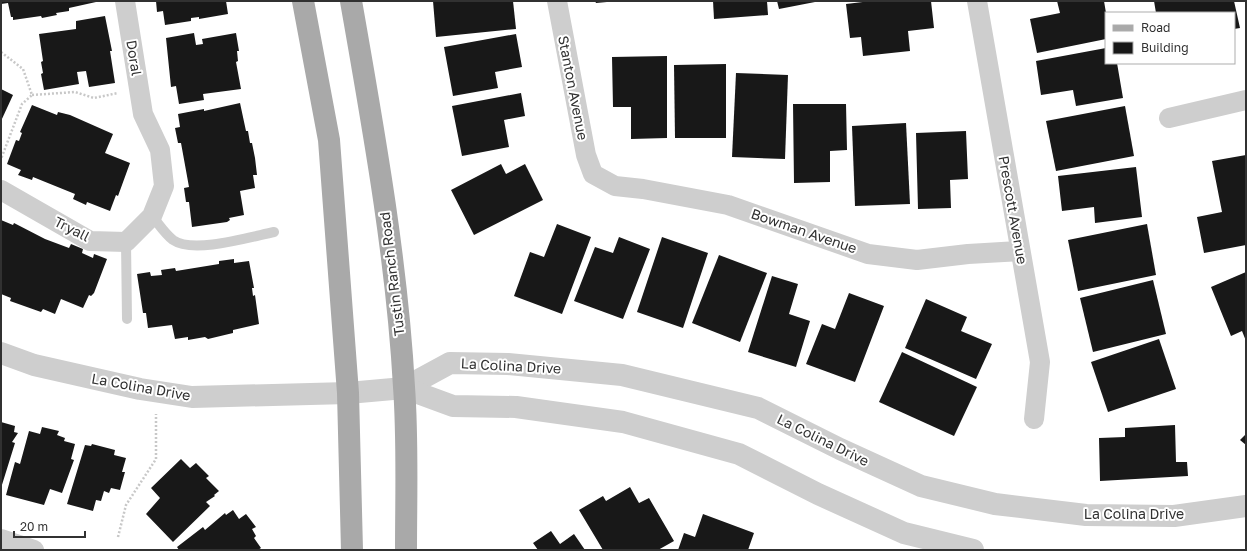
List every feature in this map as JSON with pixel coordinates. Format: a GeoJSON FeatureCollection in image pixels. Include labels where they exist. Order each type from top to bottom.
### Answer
{"type":"FeatureCollection","features":[{"type":"Feature","properties":{"kind":"main road"},"geometry":{"type":"LineString","coordinates":[[303,1],[329,140],[348,394],[352,550]]}},
{"type":"Feature","properties":{"kind":"main road","name":"Tustin Ranch Road"},"geometry":{"type":"LineString","coordinates":[[351,1],[374,136],[393,272],[404,388],[406,550]]}},
{"type":"Feature","properties":{"kind":"street","name":"Doral"},"geometry":{"type":"LineString","coordinates":[[125,1],[143,114],[160,150],[164,186],[152,216]]}},
{"type":"Feature","properties":{"kind":"street","name":"Stanton Avenue"},"geometry":{"type":"LineString","coordinates":[[557,1],[586,156],[593,174]]}},
{"type":"Feature","properties":{"kind":"street","name":"Prescott Avenue"},"geometry":{"type":"LineString","coordinates":[[977,1],[1040,362],[1034,419]]}},
{"type":"Feature","properties":{"kind":"street"},"geometry":{"type":"LineString","coordinates":[[1169,118],[1246,100]]}},
{"type":"Feature","properties":{"kind":"street","name":"Bowman Avenue"},"geometry":{"type":"LineString","coordinates":[[593,174],[616,186],[643,189],[728,205],[868,254],[917,260],[968,254],[1020,251]]}},
{"type":"Feature","properties":{"kind":"street","name":"Tryall"},"geometry":{"type":"LineString","coordinates":[[1,190],[90,241],[126,242]]}},
{"type":"Feature","properties":{"kind":"street"},"geometry":{"type":"LineString","coordinates":[[126,242],[152,216]]}},
{"type":"Feature","properties":{"kind":"street","name":"La Colina Drive"},"geometry":{"type":"LineString","coordinates":[[1,353],[42,367],[140,389],[192,397],[348,394],[404,388],[450,363],[508,364],[622,375],[758,408],[840,449],[921,486],[995,504],[1086,515],[1174,516],[1246,506]]}},
{"type":"Feature","properties":{"kind":"street","name":"La Colina Drive"},"geometry":{"type":"LineString","coordinates":[[404,388],[453,406],[516,406],[623,422],[739,454],[818,494],[904,533],[973,550]]}},
{"type":"Feature","properties":{"kind":"street"},"geometry":{"type":"LineString","coordinates":[[1,540],[34,550]]}},
{"type":"Feature","properties":{"kind":"lane"},"geometry":{"type":"LineString","coordinates":[[152,216],[173,240],[184,245],[218,244],[274,232]]}},
{"type":"Feature","properties":{"kind":"lane"},"geometry":{"type":"LineString","coordinates":[[126,242],[127,319]]}},
{"type":"Feature","properties":{"kind":"path"},"geometry":{"type":"LineString","coordinates":[[1,52],[23,69],[32,95]]}},
{"type":"Feature","properties":{"kind":"path"},"geometry":{"type":"LineString","coordinates":[[1,159],[22,104],[32,95],[76,92],[94,98],[119,93],[138,85]]}},
{"type":"Feature","properties":{"kind":"path"},"geometry":{"type":"LineString","coordinates":[[118,537],[126,505],[156,459],[156,414]]}},
{"type":"Feature","properties":{"kind":"building"},"geometry":{"type":"Polygon","coordinates":[[[1,1],[96,2],[69,8],[69,11],[56,13],[57,15],[42,18],[41,16],[13,20],[8,3],[1,4],[1,1]]]}},
{"type":"Feature","properties":{"kind":"building"},"geometry":{"type":"Polygon","coordinates":[[[156,1],[226,1],[228,14],[199,19],[199,17],[191,18],[191,21],[165,25],[163,11],[157,12],[156,1]]]}},
{"type":"Feature","properties":{"kind":"building"},"geometry":{"type":"Polygon","coordinates":[[[433,1],[513,1],[516,29],[436,37],[433,1]]]}},
{"type":"Feature","properties":{"kind":"building"},"geometry":{"type":"Polygon","coordinates":[[[595,1],[607,1],[607,2],[596,3],[595,1]]]}},
{"type":"Feature","properties":{"kind":"building"},"geometry":{"type":"Polygon","coordinates":[[[713,1],[767,1],[768,15],[714,19],[713,1]]]}},
{"type":"Feature","properties":{"kind":"building"},"geometry":{"type":"Polygon","coordinates":[[[777,1],[814,1],[815,2],[779,9],[777,1]]]}},
{"type":"Feature","properties":{"kind":"building"},"geometry":{"type":"Polygon","coordinates":[[[871,1],[931,1],[934,28],[908,31],[910,51],[863,56],[861,37],[850,38],[846,4],[871,1]]]}},
{"type":"Feature","properties":{"kind":"building"},"geometry":{"type":"Polygon","coordinates":[[[1057,1],[1104,1],[1106,12],[1105,39],[1037,53],[1030,19],[1060,13],[1057,1]]]}},
{"type":"Feature","properties":{"kind":"building"},"geometry":{"type":"Polygon","coordinates":[[[1154,1],[1234,1],[1240,28],[1235,29],[1235,12],[1156,12],[1154,1]]]}},
{"type":"Feature","properties":{"kind":"building"},"geometry":{"type":"Polygon","coordinates":[[[105,16],[112,51],[110,51],[115,83],[89,87],[86,71],[77,72],[79,84],[44,90],[41,74],[43,73],[41,62],[43,61],[39,34],[76,29],[76,21],[105,16]]]}},
{"type":"Feature","properties":{"kind":"building"},"geometry":{"type":"Polygon","coordinates":[[[194,33],[196,45],[203,44],[202,39],[236,33],[239,51],[237,51],[238,61],[236,62],[241,89],[203,94],[204,100],[179,104],[176,86],[171,87],[166,38],[194,33]]]}},
{"type":"Feature","properties":{"kind":"building"},"geometry":{"type":"Polygon","coordinates":[[[516,34],[522,67],[495,72],[498,88],[453,96],[444,47],[516,34]]]}},
{"type":"Feature","properties":{"kind":"building"},"geometry":{"type":"Polygon","coordinates":[[[1105,48],[1105,64],[1117,64],[1123,98],[1076,106],[1073,90],[1041,95],[1036,61],[1105,48]]]}},
{"type":"Feature","properties":{"kind":"building"},"geometry":{"type":"Polygon","coordinates":[[[667,56],[667,138],[631,139],[631,107],[613,107],[612,57],[667,56]]]}},
{"type":"Feature","properties":{"kind":"building"},"geometry":{"type":"Polygon","coordinates":[[[726,64],[726,138],[675,138],[674,65],[726,64]]]}},
{"type":"Feature","properties":{"kind":"building"},"geometry":{"type":"Polygon","coordinates":[[[736,73],[788,75],[785,159],[732,157],[736,73]]]}},
{"type":"Feature","properties":{"kind":"building"},"geometry":{"type":"Polygon","coordinates":[[[1,89],[13,95],[1,121],[1,89]]]}},
{"type":"Feature","properties":{"kind":"building"},"geometry":{"type":"Polygon","coordinates":[[[521,93],[525,116],[504,120],[509,147],[462,156],[452,106],[521,93]]]}},
{"type":"Feature","properties":{"kind":"building"},"geometry":{"type":"Polygon","coordinates":[[[240,103],[246,131],[248,131],[250,143],[252,143],[255,158],[257,175],[253,175],[255,188],[240,191],[244,215],[229,218],[230,220],[227,222],[192,227],[189,202],[186,202],[184,188],[189,187],[181,143],[178,143],[175,128],[180,127],[178,114],[204,109],[204,111],[240,103]]]}},
{"type":"Feature","properties":{"kind":"building"},"geometry":{"type":"Polygon","coordinates":[[[793,104],[846,104],[847,150],[830,151],[830,182],[794,183],[793,104]]]}},
{"type":"Feature","properties":{"kind":"building"},"geometry":{"type":"Polygon","coordinates":[[[32,105],[57,115],[58,112],[70,115],[113,134],[105,153],[130,163],[118,196],[116,195],[110,211],[87,202],[86,205],[73,199],[75,194],[33,177],[32,180],[18,175],[21,170],[7,164],[16,140],[19,141],[22,133],[20,132],[32,105]]]}},
{"type":"Feature","properties":{"kind":"building"},"geometry":{"type":"Polygon","coordinates":[[[1125,106],[1134,156],[1056,171],[1046,121],[1125,106]]]}},
{"type":"Feature","properties":{"kind":"building"},"geometry":{"type":"Polygon","coordinates":[[[906,123],[910,204],[855,206],[852,126],[906,123]]]}},
{"type":"Feature","properties":{"kind":"building"},"geometry":{"type":"Polygon","coordinates":[[[966,131],[968,179],[950,180],[951,208],[918,209],[916,133],[966,131]]]}},
{"type":"Feature","properties":{"kind":"building"},"geometry":{"type":"Polygon","coordinates":[[[1246,155],[1246,245],[1204,253],[1197,217],[1222,212],[1212,161],[1246,155]]]}},
{"type":"Feature","properties":{"kind":"building"},"geometry":{"type":"Polygon","coordinates":[[[501,164],[506,174],[525,164],[543,200],[474,235],[451,190],[501,164]]]}},
{"type":"Feature","properties":{"kind":"building"},"geometry":{"type":"Polygon","coordinates":[[[1136,167],[1142,217],[1095,223],[1094,207],[1062,211],[1058,176],[1136,167]]]}},
{"type":"Feature","properties":{"kind":"building"},"geometry":{"type":"Polygon","coordinates":[[[1,220],[13,225],[14,223],[45,239],[69,248],[71,244],[83,249],[82,253],[93,258],[94,254],[107,259],[94,293],[91,296],[89,295],[83,308],[61,299],[55,314],[43,309],[41,312],[10,301],[11,298],[1,294],[1,220]]]}},
{"type":"Feature","properties":{"kind":"building"},"geometry":{"type":"Polygon","coordinates":[[[557,224],[591,237],[562,314],[514,296],[530,252],[544,257],[557,224]]]}},
{"type":"Feature","properties":{"kind":"building"},"geometry":{"type":"Polygon","coordinates":[[[1147,224],[1156,275],[1078,291],[1068,240],[1147,224]]]}},
{"type":"Feature","properties":{"kind":"building"},"geometry":{"type":"Polygon","coordinates":[[[619,237],[650,249],[623,319],[574,301],[595,247],[613,253],[619,237]]]}},
{"type":"Feature","properties":{"kind":"building"},"geometry":{"type":"Polygon","coordinates":[[[662,237],[708,253],[683,328],[637,312],[662,237]]]}},
{"type":"Feature","properties":{"kind":"building"},"geometry":{"type":"Polygon","coordinates":[[[719,255],[767,273],[740,342],[692,323],[719,255]]]}},
{"type":"Feature","properties":{"kind":"building"},"geometry":{"type":"Polygon","coordinates":[[[234,259],[234,263],[249,261],[254,288],[252,288],[253,296],[255,295],[259,324],[233,330],[233,333],[208,339],[205,337],[188,340],[188,337],[175,339],[172,325],[148,328],[146,313],[143,313],[137,274],[150,272],[151,276],[162,275],[161,270],[175,268],[176,271],[219,264],[219,261],[234,259]]]}},
{"type":"Feature","properties":{"kind":"building"},"geometry":{"type":"Polygon","coordinates":[[[1246,272],[1246,341],[1242,331],[1231,336],[1211,287],[1246,272]]]}},
{"type":"Feature","properties":{"kind":"building"},"geometry":{"type":"Polygon","coordinates":[[[772,276],[798,284],[789,314],[810,321],[796,367],[748,352],[772,276]]]}},
{"type":"Feature","properties":{"kind":"building"},"geometry":{"type":"Polygon","coordinates":[[[1153,280],[1166,334],[1093,352],[1080,298],[1153,280]]]}},
{"type":"Feature","properties":{"kind":"building"},"geometry":{"type":"Polygon","coordinates":[[[849,293],[884,306],[855,382],[806,364],[822,324],[835,329],[849,293]]]}},
{"type":"Feature","properties":{"kind":"building"},"geometry":{"type":"Polygon","coordinates":[[[926,299],[967,317],[961,331],[992,344],[976,379],[905,348],[926,299]]]}},
{"type":"Feature","properties":{"kind":"building"},"geometry":{"type":"Polygon","coordinates":[[[1159,339],[1176,389],[1108,412],[1091,362],[1159,339]]]}},
{"type":"Feature","properties":{"kind":"building"},"geometry":{"type":"Polygon","coordinates":[[[902,352],[977,387],[954,436],[879,402],[902,352]]]}},
{"type":"Feature","properties":{"kind":"building"},"geometry":{"type":"Polygon","coordinates":[[[1,422],[15,426],[14,432],[18,433],[12,442],[15,443],[1,488],[1,422]]]}},
{"type":"Feature","properties":{"kind":"building"},"geometry":{"type":"Polygon","coordinates":[[[1175,425],[1176,462],[1187,462],[1188,476],[1100,481],[1099,438],[1125,437],[1125,428],[1175,425]]]}},
{"type":"Feature","properties":{"kind":"building"},"geometry":{"type":"Polygon","coordinates":[[[42,427],[59,431],[57,435],[65,438],[64,441],[75,444],[71,459],[74,460],[62,493],[50,489],[44,505],[6,495],[15,462],[20,464],[29,431],[40,434],[42,427]]]}},
{"type":"Feature","properties":{"kind":"building"},"geometry":{"type":"Polygon","coordinates":[[[1246,434],[1246,445],[1240,440],[1246,434]]]}},
{"type":"Feature","properties":{"kind":"building"},"geometry":{"type":"Polygon","coordinates":[[[92,444],[115,450],[114,455],[126,458],[122,472],[125,472],[120,490],[111,488],[109,493],[104,491],[101,501],[96,500],[93,511],[67,504],[85,445],[91,446],[92,444]]]}},
{"type":"Feature","properties":{"kind":"building"},"geometry":{"type":"Polygon","coordinates":[[[181,459],[190,468],[196,463],[209,476],[206,478],[219,491],[214,495],[215,496],[206,502],[210,506],[173,542],[146,514],[160,498],[151,488],[181,459]]]}},
{"type":"Feature","properties":{"kind":"building"},"geometry":{"type":"Polygon","coordinates":[[[630,487],[639,503],[649,498],[674,541],[658,550],[603,550],[579,510],[603,496],[606,501],[630,487]]]}},
{"type":"Feature","properties":{"kind":"building"},"geometry":{"type":"Polygon","coordinates":[[[233,510],[239,519],[246,514],[256,527],[252,529],[256,536],[254,538],[261,548],[258,550],[179,550],[177,547],[203,527],[205,530],[225,513],[226,515],[233,510]]]}},
{"type":"Feature","properties":{"kind":"building"},"geometry":{"type":"Polygon","coordinates":[[[703,514],[754,533],[748,550],[678,550],[684,533],[695,537],[703,514]]]}},
{"type":"Feature","properties":{"kind":"building"},"geometry":{"type":"Polygon","coordinates":[[[551,531],[560,544],[574,534],[585,550],[538,550],[533,543],[551,531]]]}}]}
